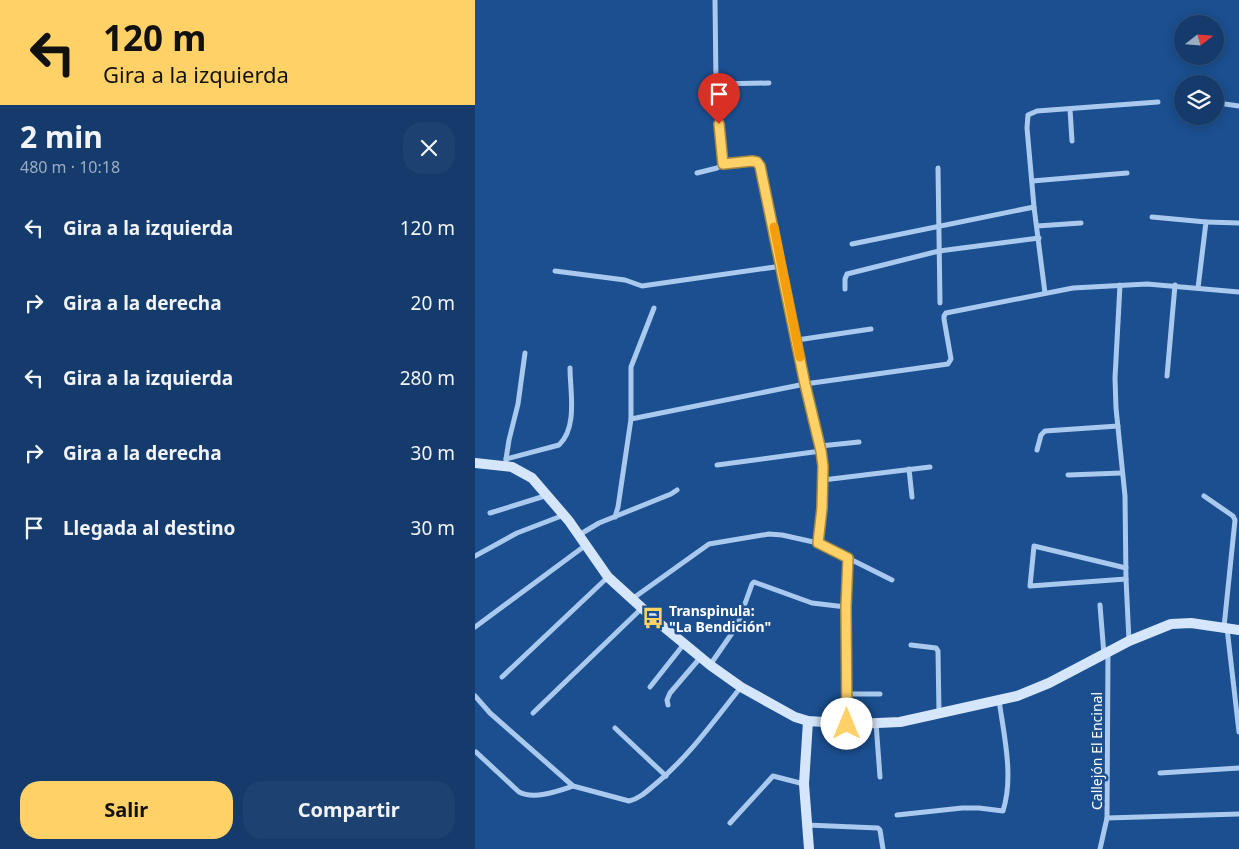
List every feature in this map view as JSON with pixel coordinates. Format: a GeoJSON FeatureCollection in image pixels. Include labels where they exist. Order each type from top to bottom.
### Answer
{"type":"FeatureCollection","features":[{"type":"Feature","properties":{"kind":"street"},"geometry":{"type":"LineString","coordinates":[[715,0],[716,84],[723,164]]}},
{"type":"Feature","properties":{"kind":"street"},"geometry":{"type":"LineString","coordinates":[[716,84],[769,83]]}},
{"type":"Feature","properties":{"kind":"street"},"geometry":{"type":"LineString","coordinates":[[1045,293],[1034,207],[1027,128],[1028,115],[1037,111],[1158,102]]}},
{"type":"Feature","properties":{"kind":"street"},"geometry":{"type":"LineString","coordinates":[[1225,104],[1239,106]]}},
{"type":"Feature","properties":{"kind":"street"},"geometry":{"type":"LineString","coordinates":[[1070,109],[1072,141]]}},
{"type":"Feature","properties":{"kind":"street"},"geometry":{"type":"LineString","coordinates":[[697,173],[717,168],[723,164],[752,161],[757,162],[760,166],[805,384],[821,449],[823,480],[818,543]]}},
{"type":"Feature","properties":{"kind":"street"},"geometry":{"type":"LineString","coordinates":[[938,168],[939,304]]}},
{"type":"Feature","properties":{"kind":"street"},"geometry":{"type":"LineString","coordinates":[[1032,181],[1127,173]]}},
{"type":"Feature","properties":{"kind":"street"},"geometry":{"type":"LineString","coordinates":[[852,244],[1034,207]]}},
{"type":"Feature","properties":{"kind":"street"},"geometry":{"type":"LineString","coordinates":[[1152,217],[1239,223]]}},
{"type":"Feature","properties":{"kind":"street"},"geometry":{"type":"LineString","coordinates":[[1198,288],[1206,222]]}},
{"type":"Feature","properties":{"kind":"street"},"geometry":{"type":"LineString","coordinates":[[1037,226],[1081,223]]}},
{"type":"Feature","properties":{"kind":"street"},"geometry":{"type":"LineString","coordinates":[[845,289],[847,274],[939,251],[1039,238]]}},
{"type":"Feature","properties":{"kind":"street"},"geometry":{"type":"LineString","coordinates":[[555,271],[625,280],[642,286],[782,266]]}},
{"type":"Feature","properties":{"kind":"street"},"geometry":{"type":"LineString","coordinates":[[631,419],[805,384],[948,364],[951,359],[944,319],[945,314],[1045,293],[1073,288],[1121,285],[1175,285],[1239,292]]}},
{"type":"Feature","properties":{"kind":"street"},"geometry":{"type":"LineString","coordinates":[[1121,285],[1115,378],[1125,496],[1129,641]]}},
{"type":"Feature","properties":{"kind":"street"},"geometry":{"type":"LineString","coordinates":[[1167,376],[1175,285]]}},
{"type":"Feature","properties":{"kind":"street"},"geometry":{"type":"LineString","coordinates":[[615,517],[631,419],[631,367],[654,308]]}},
{"type":"Feature","properties":{"kind":"street"},"geometry":{"type":"LineString","coordinates":[[797,340],[871,329]]}},
{"type":"Feature","properties":{"kind":"street"},"geometry":{"type":"LineString","coordinates":[[506,462],[519,397],[525,353]]}},
{"type":"Feature","properties":{"kind":"street"},"geometry":{"type":"LineString","coordinates":[[475,463],[506,462],[561,443],[571,419],[570,368]]}},
{"type":"Feature","properties":{"kind":"street"},"geometry":{"type":"LineString","coordinates":[[1037,450],[1041,435],[1045,431],[1118,426]]}},
{"type":"Feature","properties":{"kind":"street"},"geometry":{"type":"LineString","coordinates":[[717,465],[859,442]]}},
{"type":"Feature","properties":{"kind":"street"},"geometry":{"type":"LineString","coordinates":[[506,462],[526,474],[548,495],[608,577],[642,608],[710,665],[741,687],[795,717],[808,721],[847,724],[900,722],[1017,696],[1035,689],[1129,641],[1171,624],[1191,623],[1239,630]]}},
{"type":"Feature","properties":{"kind":"street"},"geometry":{"type":"LineString","coordinates":[[823,480],[930,467]]}},
{"type":"Feature","properties":{"kind":"street"},"geometry":{"type":"LineString","coordinates":[[909,469],[912,497]]}},
{"type":"Feature","properties":{"kind":"street"},"geometry":{"type":"LineString","coordinates":[[1068,475],[1122,473]]}},
{"type":"Feature","properties":{"kind":"street"},"geometry":{"type":"LineString","coordinates":[[579,535],[599,523],[677,490]]}},
{"type":"Feature","properties":{"kind":"street"},"geometry":{"type":"LineString","coordinates":[[490,513],[548,495]]}},
{"type":"Feature","properties":{"kind":"street"},"geometry":{"type":"LineString","coordinates":[[1204,496],[1235,520],[1225,628],[1239,732]]}},
{"type":"Feature","properties":{"kind":"street"},"geometry":{"type":"LineString","coordinates":[[475,556],[517,533],[564,515]]}},
{"type":"Feature","properties":{"kind":"street"},"geometry":{"type":"LineString","coordinates":[[632,599],[709,544],[769,534],[782,534],[818,543],[892,580]]}},
{"type":"Feature","properties":{"kind":"street"},"geometry":{"type":"LineString","coordinates":[[475,627],[586,545]]}},
{"type":"Feature","properties":{"kind":"street"},"geometry":{"type":"LineString","coordinates":[[1126,568],[1034,546],[1030,586],[1126,579]]}},
{"type":"Feature","properties":{"kind":"street"},"geometry":{"type":"LineString","coordinates":[[847,724],[846,607],[848,558]]}},
{"type":"Feature","properties":{"kind":"street"},"geometry":{"type":"LineString","coordinates":[[502,677],[608,577]]}},
{"type":"Feature","properties":{"kind":"street"},"geometry":{"type":"LineString","coordinates":[[710,665],[737,626],[754,582],[812,603],[846,607]]}},
{"type":"Feature","properties":{"kind":"street","name":"Callejón El Encinal"},"geometry":{"type":"LineString","coordinates":[[1100,605],[1106,654],[1107,818],[1100,849]]}},
{"type":"Feature","properties":{"kind":"street"},"geometry":{"type":"LineString","coordinates":[[533,713],[642,608]]}},
{"type":"Feature","properties":{"kind":"street"},"geometry":{"type":"LineString","coordinates":[[650,687],[685,644]]}},
{"type":"Feature","properties":{"kind":"street"},"geometry":{"type":"LineString","coordinates":[[911,645],[936,648],[938,652],[939,713]]}},
{"type":"Feature","properties":{"kind":"street"},"geometry":{"type":"LineString","coordinates":[[668,705],[667,700],[670,693],[701,657]]}},
{"type":"Feature","properties":{"kind":"street"},"geometry":{"type":"LineString","coordinates":[[475,696],[490,713],[573,786],[629,802],[643,794],[666,776],[696,745],[741,687]]}},
{"type":"Feature","properties":{"kind":"street"},"geometry":{"type":"LineString","coordinates":[[847,694],[880,694]]}},
{"type":"Feature","properties":{"kind":"street"},"geometry":{"type":"LineString","coordinates":[[897,815],[973,807],[1002,811],[1008,788],[1007,756],[999,700]]}},
{"type":"Feature","properties":{"kind":"street"},"geometry":{"type":"LineString","coordinates":[[808,721],[804,784],[809,849]]}},
{"type":"Feature","properties":{"kind":"street"},"geometry":{"type":"LineString","coordinates":[[876,723],[880,777]]}},
{"type":"Feature","properties":{"kind":"street"},"geometry":{"type":"LineString","coordinates":[[615,728],[666,776]]}},
{"type":"Feature","properties":{"kind":"street"},"geometry":{"type":"LineString","coordinates":[[476,752],[524,795],[555,791],[573,786]]}},
{"type":"Feature","properties":{"kind":"street"},"geometry":{"type":"LineString","coordinates":[[1160,773],[1239,768]]}},
{"type":"Feature","properties":{"kind":"street"},"geometry":{"type":"LineString","coordinates":[[729,823],[772,776],[804,784]]}},
{"type":"Feature","properties":{"kind":"street"},"geometry":{"type":"LineString","coordinates":[[1107,818],[1239,814]]}},
{"type":"Feature","properties":{"kind":"street"},"geometry":{"type":"LineString","coordinates":[[807,825],[877,828],[880,830],[883,849]]}},
{"type":"Feature","properties":{"kind":"slow traffic"},"geometry":{"type":"LineString","coordinates":[[774,227],[800,357]]}},
{"type":"Feature","properties":{"kind":"place","name":"Transpinula: \"La Bendición\""},"geometry":{"type":"Point","coordinates":[653,618]}},
{"type":"Feature","properties":{"kind":"route"},"geometry":{"type":"LineString","coordinates":[[719,124],[723,164],[752,161],[757,162],[760,166],[805,384],[821,451],[823,480],[818,543],[848,558],[846,607],[847,724]]}}]}
